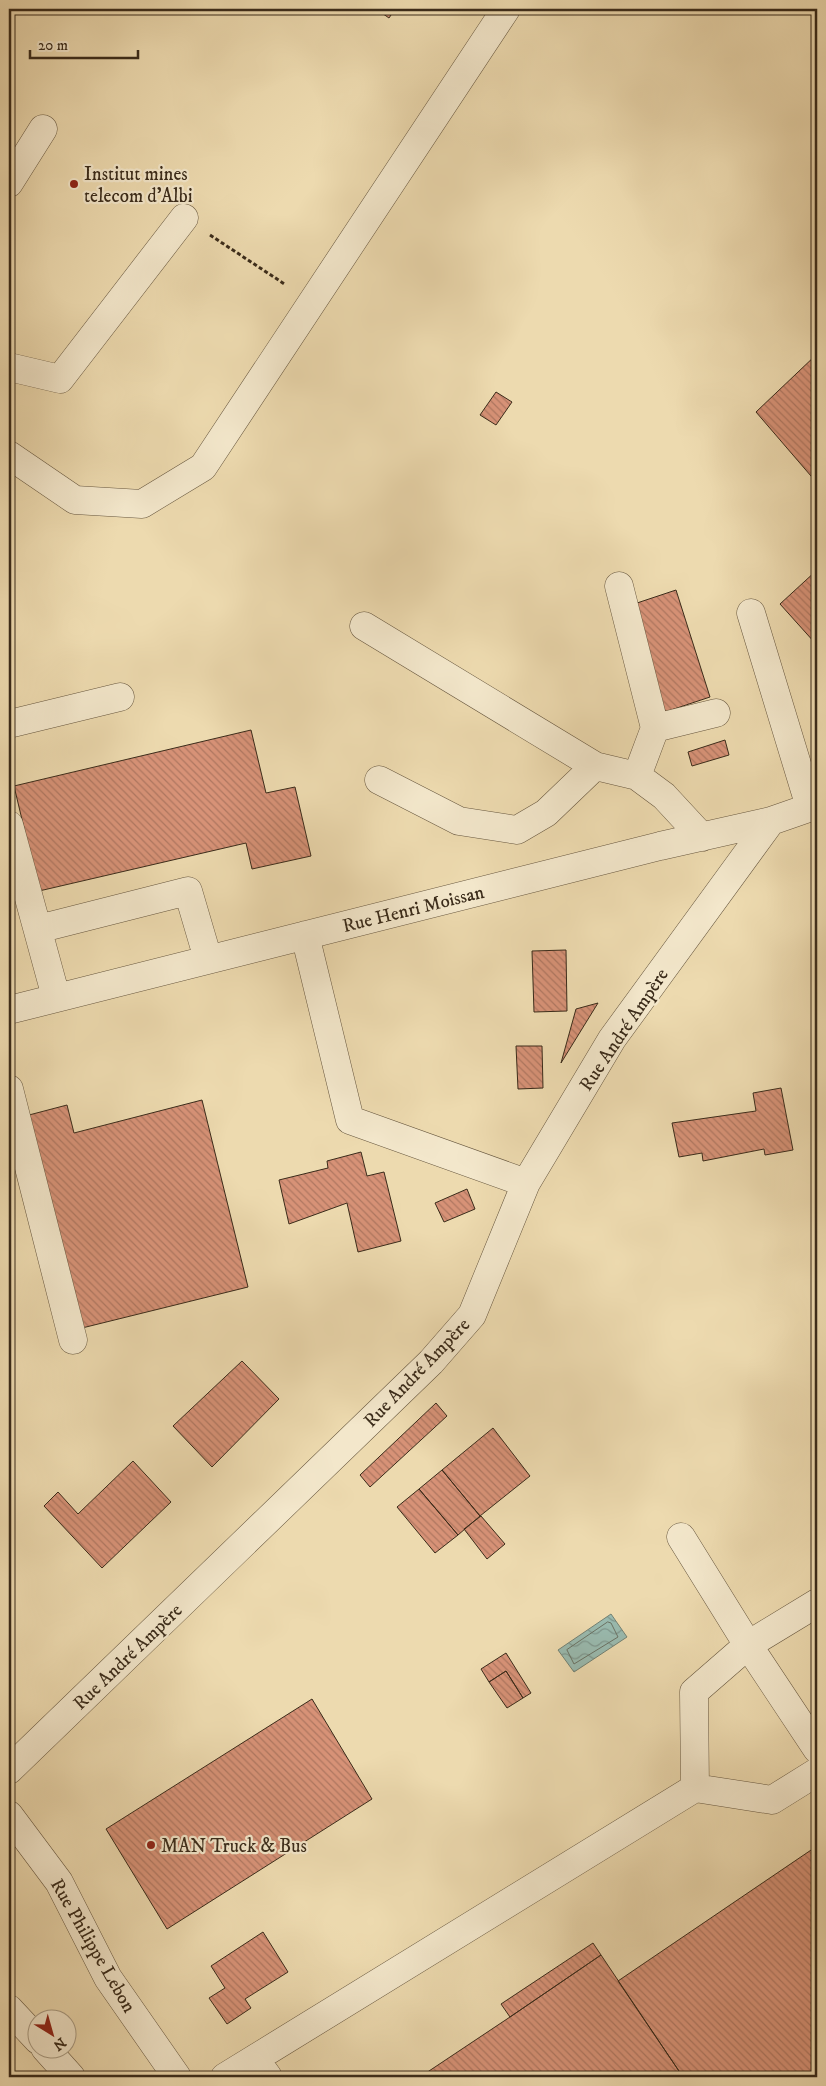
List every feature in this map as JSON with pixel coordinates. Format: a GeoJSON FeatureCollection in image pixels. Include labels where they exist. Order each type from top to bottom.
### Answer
{"type":"FeatureCollection","features":[{"type":"Feature","properties":{"kind":"street"},"geometry":{"type":"LineString","coordinates":[[9,455],[75,500],[142,504],[203,467],[506,9]]}},
{"type":"Feature","properties":{"kind":"street"},"geometry":{"type":"LineString","coordinates":[[9,183],[43,129]]}},
{"type":"Feature","properties":{"kind":"street"},"geometry":{"type":"LineString","coordinates":[[9,367],[60,379],[184,218]]}},
{"type":"Feature","properties":{"kind":"street"},"geometry":{"type":"LineString","coordinates":[[619,586],[655,728],[637,776]]}},
{"type":"Feature","properties":{"kind":"street"},"geometry":{"type":"LineString","coordinates":[[751,613],[813,806]]}},
{"type":"Feature","properties":{"kind":"street"},"geometry":{"type":"LineString","coordinates":[[364,626],[595,766],[637,776],[664,796],[702,837]]}},
{"type":"Feature","properties":{"kind":"street"},"geometry":{"type":"LineString","coordinates":[[9,724],[120,697]]}},
{"type":"Feature","properties":{"kind":"street"},"geometry":{"type":"LineString","coordinates":[[655,728],[716,713]]}},
{"type":"Feature","properties":{"kind":"street"},"geometry":{"type":"LineString","coordinates":[[379,780],[459,821],[516,830],[546,812],[595,766]]}},
{"type":"Feature","properties":{"kind":"street","name":"Rue Henri Moissan"},"geometry":{"type":"LineString","coordinates":[[9,1010],[208,959],[771,821],[813,806]]}},
{"type":"Feature","properties":{"kind":"street","name":"Rue André Ampère"},"geometry":{"type":"LineString","coordinates":[[9,1770],[431,1362],[472,1315],[526,1183],[612,1039],[771,821]]}},
{"type":"Feature","properties":{"kind":"street"},"geometry":{"type":"LineString","coordinates":[[9,825],[56,997]]}},
{"type":"Feature","properties":{"kind":"street"},"geometry":{"type":"LineString","coordinates":[[38,929],[188,891],[208,959]]}},
{"type":"Feature","properties":{"kind":"street"},"geometry":{"type":"LineString","coordinates":[[305,935],[350,1120],[526,1183]]}},
{"type":"Feature","properties":{"kind":"street"},"geometry":{"type":"LineString","coordinates":[[9,1089],[73,1340]]}},
{"type":"Feature","properties":{"kind":"street"},"geometry":{"type":"LineString","coordinates":[[681,1537],[748,1645],[817,1749]]}},
{"type":"Feature","properties":{"kind":"street"},"geometry":{"type":"LineString","coordinates":[[696,1788],[694,1692],[748,1645],[817,1603]]}},
{"type":"Feature","properties":{"kind":"street"},"geometry":{"type":"LineString","coordinates":[[225,2077],[262,2068],[696,1788],[772,1800],[817,1772]]}},
{"type":"Feature","properties":{"kind":"street","name":"Rue Philippe Lebon"},"geometry":{"type":"LineString","coordinates":[[9,1815],[60,1882],[108,1978],[177,2077]]}},
{"type":"Feature","properties":{"kind":"street"},"geometry":{"type":"LineString","coordinates":[[9,2009],[28,2029]]}},
{"type":"Feature","properties":{"kind":"street"},"geometry":{"type":"LineString","coordinates":[[54,2058],[72,2077]]}},
{"type":"Feature","properties":{"kind":"path"},"geometry":{"type":"LineString","coordinates":[[184,218],[313,302]]}},
{"type":"Feature","properties":{"kind":"water"},"geometry":{"type":"Polygon","coordinates":[[[611,1614],[627,1637],[574,1672],[558,1650],[611,1614]]]}},
{"type":"Feature","properties":{"kind":"building"},"geometry":{"type":"Polygon","coordinates":[[[376,9],[395,9],[389,18],[376,9]]]}},
{"type":"Feature","properties":{"kind":"building"},"geometry":{"type":"Polygon","coordinates":[[[817,354],[817,483],[756,412],[817,354]]]}},
{"type":"Feature","properties":{"kind":"building"},"geometry":{"type":"Polygon","coordinates":[[[496,392],[512,402],[496,425],[480,415],[496,392]]]}},
{"type":"Feature","properties":{"kind":"building"},"geometry":{"type":"Polygon","coordinates":[[[817,570],[817,641],[815,643],[780,604],[817,570]]]}},
{"type":"Feature","properties":{"kind":"building"},"geometry":{"type":"Polygon","coordinates":[[[676,590],[710,697],[665,712],[631,605],[676,590]]]}},
{"type":"Feature","properties":{"kind":"building"},"geometry":{"type":"Polygon","coordinates":[[[251,730],[266,793],[295,787],[311,856],[252,869],[246,843],[39,891],[14,786],[251,730]]]}},
{"type":"Feature","properties":{"kind":"building"},"geometry":{"type":"Polygon","coordinates":[[[725,740],[729,755],[692,766],[688,752],[725,740]]]}},
{"type":"Feature","properties":{"kind":"building"},"geometry":{"type":"Polygon","coordinates":[[[566,950],[567,1011],[534,1012],[532,951],[566,950]]]}},
{"type":"Feature","properties":{"kind":"building"},"geometry":{"type":"Polygon","coordinates":[[[598,1003],[561,1063],[576,1009],[598,1003]]]}},
{"type":"Feature","properties":{"kind":"building"},"geometry":{"type":"Polygon","coordinates":[[[516,1046],[542,1046],[543,1088],[518,1089],[516,1046]]]}},
{"type":"Feature","properties":{"kind":"building"},"geometry":{"type":"Polygon","coordinates":[[[781,1088],[793,1150],[765,1155],[764,1149],[703,1161],[702,1153],[679,1157],[672,1123],[756,1111],[753,1093],[781,1088]]]}},
{"type":"Feature","properties":{"kind":"building"},"geometry":{"type":"Polygon","coordinates":[[[202,1100],[248,1287],[82,1328],[29,1115],[67,1105],[74,1133],[202,1100]]]}},
{"type":"Feature","properties":{"kind":"building"},"geometry":{"type":"Polygon","coordinates":[[[361,1152],[367,1176],[384,1172],[401,1241],[358,1252],[347,1203],[289,1224],[279,1180],[328,1168],[327,1161],[361,1152]]]}},
{"type":"Feature","properties":{"kind":"building"},"geometry":{"type":"Polygon","coordinates":[[[467,1189],[475,1209],[444,1222],[435,1203],[467,1189]]]}},
{"type":"Feature","properties":{"kind":"building"},"geometry":{"type":"Polygon","coordinates":[[[242,1361],[279,1399],[212,1467],[173,1426],[242,1361]]]}},
{"type":"Feature","properties":{"kind":"building"},"geometry":{"type":"Polygon","coordinates":[[[436,1403],[447,1416],[370,1487],[360,1475],[436,1403]]]}},
{"type":"Feature","properties":{"kind":"building"},"geometry":{"type":"Polygon","coordinates":[[[493,1428],[530,1476],[480,1516],[442,1470],[493,1428]]]}},
{"type":"Feature","properties":{"kind":"building"},"geometry":{"type":"Polygon","coordinates":[[[133,1461],[171,1502],[102,1568],[44,1506],[58,1492],[78,1514],[133,1461]]]}},
{"type":"Feature","properties":{"kind":"building"},"geometry":{"type":"Polygon","coordinates":[[[442,1470],[480,1516],[458,1535],[419,1489],[442,1470]]]}},
{"type":"Feature","properties":{"kind":"building"},"geometry":{"type":"Polygon","coordinates":[[[419,1489],[458,1535],[435,1553],[397,1507],[419,1489]]]}},
{"type":"Feature","properties":{"kind":"building"},"geometry":{"type":"Polygon","coordinates":[[[481,1516],[505,1544],[487,1559],[464,1529],[481,1516]]]}},
{"type":"Feature","properties":{"kind":"building"},"geometry":{"type":"Polygon","coordinates":[[[506,1653],[531,1693],[523,1698],[506,1671],[489,1682],[481,1669],[506,1653]]]}},
{"type":"Feature","properties":{"kind":"building"},"geometry":{"type":"Polygon","coordinates":[[[506,1671],[523,1698],[507,1708],[489,1682],[506,1671]]]}},
{"type":"Feature","properties":{"kind":"building"},"geometry":{"type":"Polygon","coordinates":[[[312,1699],[372,1799],[167,1929],[106,1829],[312,1699]]]}},
{"type":"Feature","properties":{"kind":"building"},"geometry":{"type":"Polygon","coordinates":[[[817,1846],[817,2077],[683,2077],[618,1981],[817,1846]]]}},
{"type":"Feature","properties":{"kind":"building"},"geometry":{"type":"Polygon","coordinates":[[[263,1932],[288,1972],[245,1999],[251,2008],[227,2024],[209,1998],[225,1988],[211,1966],[263,1932]]]}},
{"type":"Feature","properties":{"kind":"building"},"geometry":{"type":"Polygon","coordinates":[[[593,1943],[601,1955],[510,2017],[501,2004],[593,1943]]]}},
{"type":"Feature","properties":{"kind":"building"},"geometry":{"type":"Polygon","coordinates":[[[601,1955],[683,2077],[420,2077],[510,2017],[601,1955]]]}},
{"type":"Feature","properties":{"kind":"place","name":"Institut mines telecom d'Albi"},"geometry":{"type":"Point","coordinates":[74,184]}},
{"type":"Feature","properties":{"kind":"place","name":"MAN Truck & Bus"},"geometry":{"type":"Point","coordinates":[151,1845]}}]}
